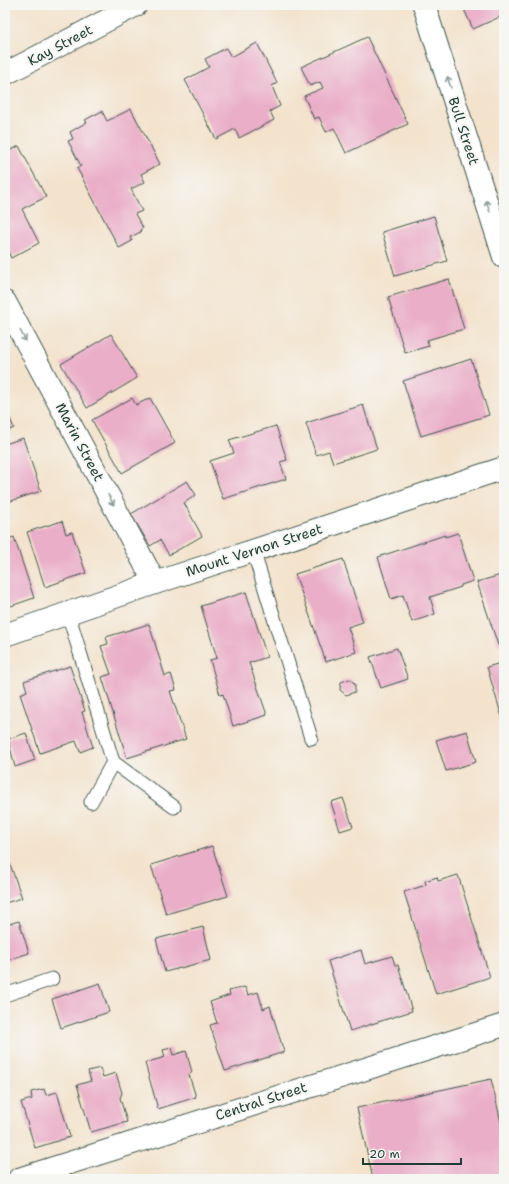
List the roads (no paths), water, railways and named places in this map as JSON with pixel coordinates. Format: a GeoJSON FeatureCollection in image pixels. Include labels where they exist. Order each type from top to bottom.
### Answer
{"type":"FeatureCollection","features":[{"type":"Feature","properties":{"kind":"street","name":"Kay Street"},"geometry":{"type":"LineString","coordinates":[[5,74],[136,5]]}},
{"type":"Feature","properties":{"kind":"street","name":"Bull Street"},"geometry":{"type":"LineString","coordinates":[[424,5],[504,257]]}},
{"type":"Feature","properties":{"kind":"street","name":"Marin Street"},"geometry":{"type":"LineString","coordinates":[[5,302],[154,583]]}},
{"type":"Feature","properties":{"kind":"street","name":"Mount Vernon Street"},"geometry":{"type":"LineString","coordinates":[[5,635],[154,583],[504,468]]}},
{"type":"Feature","properties":{"kind":"street","name":"Central Street"},"geometry":{"type":"LineString","coordinates":[[19,1179],[504,1024]]}},
{"type":"Feature","properties":{"kind":"lane"},"geometry":{"type":"LineString","coordinates":[[253,550],[311,738]]}},
{"type":"Feature","properties":{"kind":"lane"},"geometry":{"type":"LineString","coordinates":[[68,613],[112,762],[174,807]]}},
{"type":"Feature","properties":{"kind":"lane"},"geometry":{"type":"LineString","coordinates":[[91,802],[112,762]]}},
{"type":"Feature","properties":{"kind":"lane"},"geometry":{"type":"LineString","coordinates":[[5,995],[52,979]]}}]}
